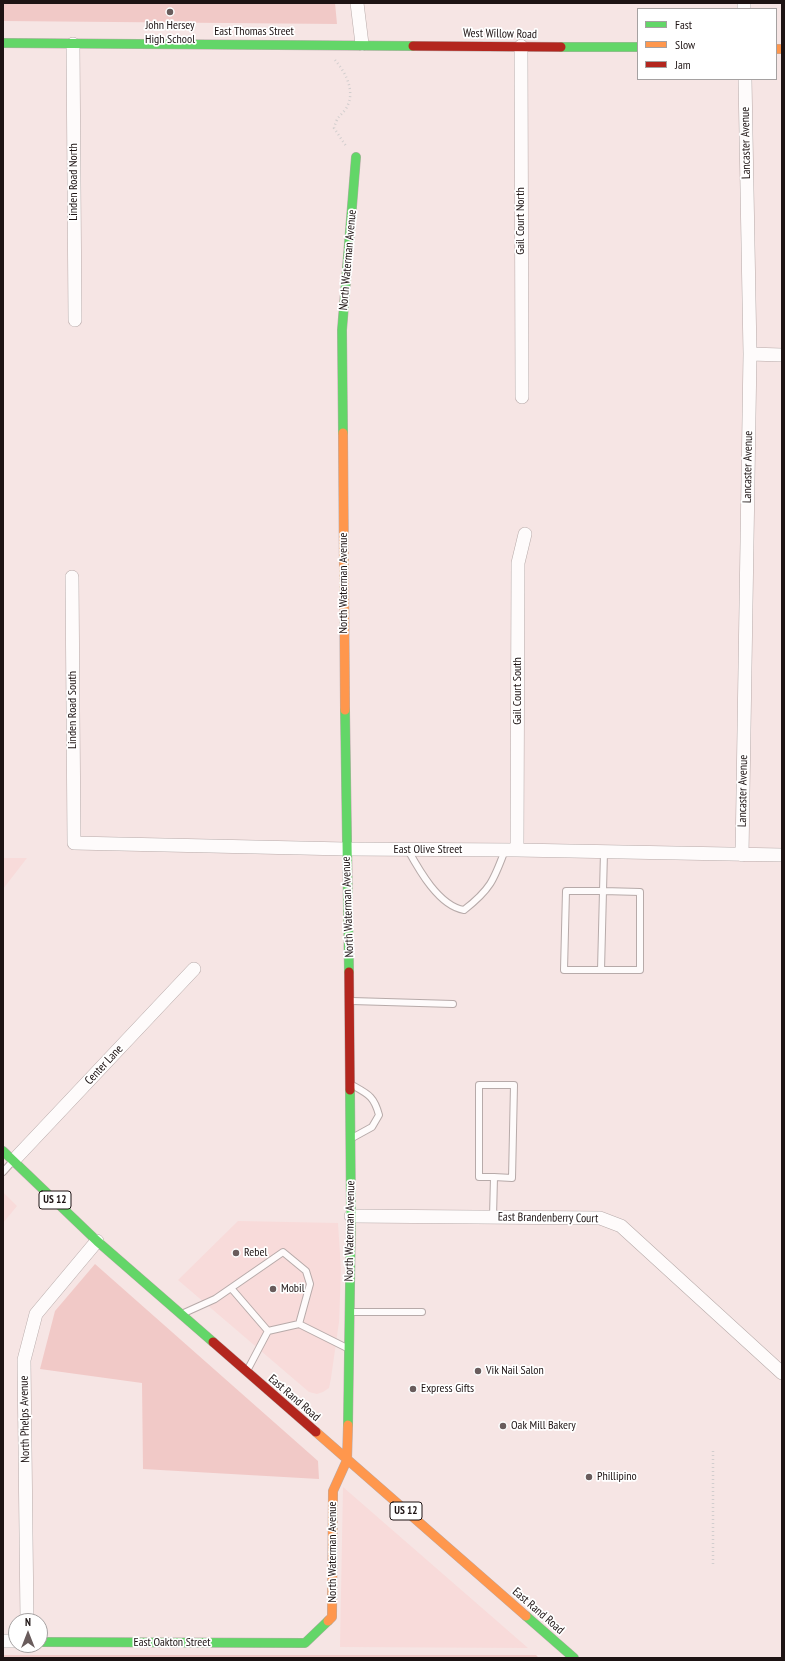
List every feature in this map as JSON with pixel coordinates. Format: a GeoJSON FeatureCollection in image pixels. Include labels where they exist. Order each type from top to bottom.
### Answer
{"type":"FeatureCollection","features":[{"type":"Feature","properties":{"kind":"street"},"geometry":{"type":"LineString","coordinates":[[357,3],[362,44]]}},
{"type":"Feature","properties":{"kind":"street","name":"East Thomas Street"},"geometry":{"type":"LineString","coordinates":[[3,43],[362,44]]}},
{"type":"Feature","properties":{"kind":"street","name":"Linden Road North"},"geometry":{"type":"LineString","coordinates":[[73,44],[75,320]]}},
{"type":"Feature","properties":{"kind":"street","name":"West Willow Road"},"geometry":{"type":"LineString","coordinates":[[362,44],[637,47]]}},
{"type":"Feature","properties":{"kind":"street","name":"Gail Court North"},"geometry":{"type":"LineString","coordinates":[[521,46],[522,397]]}},
{"type":"Feature","properties":{"kind":"street","name":"Lancaster Avenue"},"geometry":{"type":"LineString","coordinates":[[742,855],[750,354],[745,80]]}},
{"type":"Feature","properties":{"kind":"street","name":"North Waterman Avenue"},"geometry":{"type":"LineString","coordinates":[[305,1643],[332,1618],[333,1491],[347,1460],[350,1312],[351,1085],[346,849],[342,330],[356,157]]}},
{"type":"Feature","properties":{"kind":"street"},"geometry":{"type":"LineString","coordinates":[[750,354],[782,355]]}},
{"type":"Feature","properties":{"kind":"street","name":"Gail Court South"},"geometry":{"type":"LineString","coordinates":[[511,850],[518,563],[525,534]]}},
{"type":"Feature","properties":{"kind":"street","name":"Linden Road South"},"geometry":{"type":"LineString","coordinates":[[72,577],[74,843]]}},
{"type":"Feature","properties":{"kind":"street","name":"East Olive Street"},"geometry":{"type":"LineString","coordinates":[[74,843],[346,849],[511,850],[782,855]]}},
{"type":"Feature","properties":{"kind":"street","name":"Center Lane"},"geometry":{"type":"LineString","coordinates":[[14,1160],[194,969]]}},
{"type":"Feature","properties":{"kind":"street","name":"East Rand Road"},"geometry":{"type":"LineString","coordinates":[[3,1151],[97,1240],[574,1658]]}},
{"type":"Feature","properties":{"kind":"street","name":"East Brandenberry Court"},"geometry":{"type":"LineString","coordinates":[[351,1216],[600,1218],[621,1226],[782,1373]]}},
{"type":"Feature","properties":{"kind":"street","name":"North Phelps Avenue"},"geometry":{"type":"LineString","coordinates":[[28,1613],[24,1360],[36,1314],[97,1240]]}},
{"type":"Feature","properties":{"kind":"street","name":"East Oakton Street"},"geometry":{"type":"LineString","coordinates":[[48,1642],[305,1643]]}},
{"type":"Feature","properties":{"kind":"lane"},"geometry":{"type":"LineString","coordinates":[[408,850],[422,875],[441,896],[454,908],[464,910],[480,897],[495,877],[511,850]]}},
{"type":"Feature","properties":{"kind":"lane"},"geometry":{"type":"LineString","coordinates":[[601,970],[604,852]]}},
{"type":"Feature","properties":{"kind":"lane"},"geometry":{"type":"LineString","coordinates":[[566,891],[603,891],[640,892],[640,970],[564,970],[566,891]]}},
{"type":"Feature","properties":{"kind":"lane"},"geometry":{"type":"LineString","coordinates":[[350,1001],[453,1004]]}},
{"type":"Feature","properties":{"kind":"lane"},"geometry":{"type":"LineString","coordinates":[[351,1085],[366,1093],[375,1101],[379,1115],[372,1127],[351,1139]]}},
{"type":"Feature","properties":{"kind":"lane"},"geometry":{"type":"LineString","coordinates":[[479,1085],[514,1085],[512,1178],[494,1177],[479,1177],[479,1085]]}},
{"type":"Feature","properties":{"kind":"lane"},"geometry":{"type":"LineString","coordinates":[[3,1172],[14,1160]]}},
{"type":"Feature","properties":{"kind":"lane"},"geometry":{"type":"LineString","coordinates":[[493,1217],[494,1177]]}},
{"type":"Feature","properties":{"kind":"lane"},"geometry":{"type":"LineString","coordinates":[[181,1314],[215,1299],[284,1252],[306,1270],[310,1284],[298,1324]]}},
{"type":"Feature","properties":{"kind":"lane"},"geometry":{"type":"LineString","coordinates":[[231,1288],[268,1331]]}},
{"type":"Feature","properties":{"kind":"lane"},"geometry":{"type":"LineString","coordinates":[[350,1312],[422,1312]]}},
{"type":"Feature","properties":{"kind":"lane"},"geometry":{"type":"LineString","coordinates":[[246,1372],[268,1331],[298,1324],[349,1349]]}},
{"type":"Feature","properties":{"kind":"path"},"geometry":{"type":"LineString","coordinates":[[335,60],[349,80],[350,97],[345,110],[337,116],[334,128],[356,157]]}},
{"type":"Feature","properties":{"kind":"path"},"geometry":{"type":"LineString","coordinates":[[713,1451],[713,1566]]}},
{"type":"Feature","properties":{"kind":"shaded area","name":"John Hersey High School"},"geometry":{"type":"Polygon","coordinates":[[[3,3],[335,3],[337,24],[3,21],[3,3]]]}},
{"type":"Feature","properties":{"kind":"shaded area"},"geometry":{"type":"Polygon","coordinates":[[[3,858],[27,858],[3,889],[3,858]]]}},
{"type":"Feature","properties":{"kind":"shaded area"},"geometry":{"type":"Polygon","coordinates":[[[3,1192],[17,1206],[3,1223],[3,1192]]]}},
{"type":"Feature","properties":{"kind":"shaded area"},"geometry":{"type":"Polygon","coordinates":[[[238,1221],[338,1223],[341,1270],[339,1322],[329,1388],[323,1392],[317,1394],[309,1392],[178,1280],[238,1221]]]}},
{"type":"Feature","properties":{"kind":"shaded area"},"geometry":{"type":"Polygon","coordinates":[[[95,1264],[318,1461],[319,1479],[143,1469],[142,1383],[40,1369],[55,1311],[95,1264]]]}},
{"type":"Feature","properties":{"kind":"shaded area"},"geometry":{"type":"Polygon","coordinates":[[[343,1487],[528,1648],[340,1647],[343,1487]]]}},
{"type":"Feature","properties":{"kind":"shaded area"},"geometry":{"type":"Polygon","coordinates":[[[3,1655],[536,1655],[539,1658],[3,1658],[3,1655]]]}},
{"type":"Feature","properties":{"kind":"traffic: fast"},"geometry":{"type":"LineString","coordinates":[[3,43],[413,46]]}},
{"type":"Feature","properties":{"kind":"traffic: fast"},"geometry":{"type":"LineString","coordinates":[[561,47],[637,47]]}},
{"type":"Feature","properties":{"kind":"traffic: fast"},"geometry":{"type":"LineString","coordinates":[[343,433],[342,330],[356,157]]}},
{"type":"Feature","properties":{"kind":"traffic: fast"},"geometry":{"type":"LineString","coordinates":[[345,710],[349,972]]}},
{"type":"Feature","properties":{"kind":"traffic: fast"},"geometry":{"type":"LineString","coordinates":[[348,1425],[351,1216],[350,1090]]}},
{"type":"Feature","properties":{"kind":"traffic: fast"},"geometry":{"type":"LineString","coordinates":[[3,1151],[97,1241],[213,1342]]}},
{"type":"Feature","properties":{"kind":"traffic: fast"},"geometry":{"type":"LineString","coordinates":[[526,1616],[574,1658]]}},
{"type":"Feature","properties":{"kind":"traffic: fast"},"geometry":{"type":"LineString","coordinates":[[48,1642],[305,1643],[328,1621]]}},
{"type":"Feature","properties":{"kind":"traffic: slow"},"geometry":{"type":"LineString","coordinates":[[777,49],[782,49]]}},
{"type":"Feature","properties":{"kind":"traffic: slow"},"geometry":{"type":"LineString","coordinates":[[343,433],[345,710]]}},
{"type":"Feature","properties":{"kind":"traffic: slow"},"geometry":{"type":"LineString","coordinates":[[328,1621],[332,1617],[333,1491],[347,1460],[348,1425]]}},
{"type":"Feature","properties":{"kind":"traffic: slow"},"geometry":{"type":"LineString","coordinates":[[316,1432],[526,1616]]}},
{"type":"Feature","properties":{"kind":"traffic: jam"},"geometry":{"type":"LineString","coordinates":[[413,46],[561,47]]}},
{"type":"Feature","properties":{"kind":"traffic: jam"},"geometry":{"type":"LineString","coordinates":[[349,972],[350,1090]]}},
{"type":"Feature","properties":{"kind":"traffic: jam"},"geometry":{"type":"LineString","coordinates":[[213,1342],[316,1432]]}},
{"type":"Feature","properties":{"kind":"place","name":"John Hersey High School"},"geometry":{"type":"Point","coordinates":[170,12]}},
{"type":"Feature","properties":{"kind":"place","name":"Rebel"},"geometry":{"type":"Point","coordinates":[236,1253]}},
{"type":"Feature","properties":{"kind":"place","name":"Mobil"},"geometry":{"type":"Point","coordinates":[273,1289]}},
{"type":"Feature","properties":{"kind":"place","name":"Vik Nail Salon"},"geometry":{"type":"Point","coordinates":[478,1371]}},
{"type":"Feature","properties":{"kind":"place","name":"Express Gifts"},"geometry":{"type":"Point","coordinates":[413,1389]}},
{"type":"Feature","properties":{"kind":"place","name":"Oak Mill Bakery"},"geometry":{"type":"Point","coordinates":[503,1426]}},
{"type":"Feature","properties":{"kind":"place","name":"Phillipino"},"geometry":{"type":"Point","coordinates":[589,1477]}}]}
